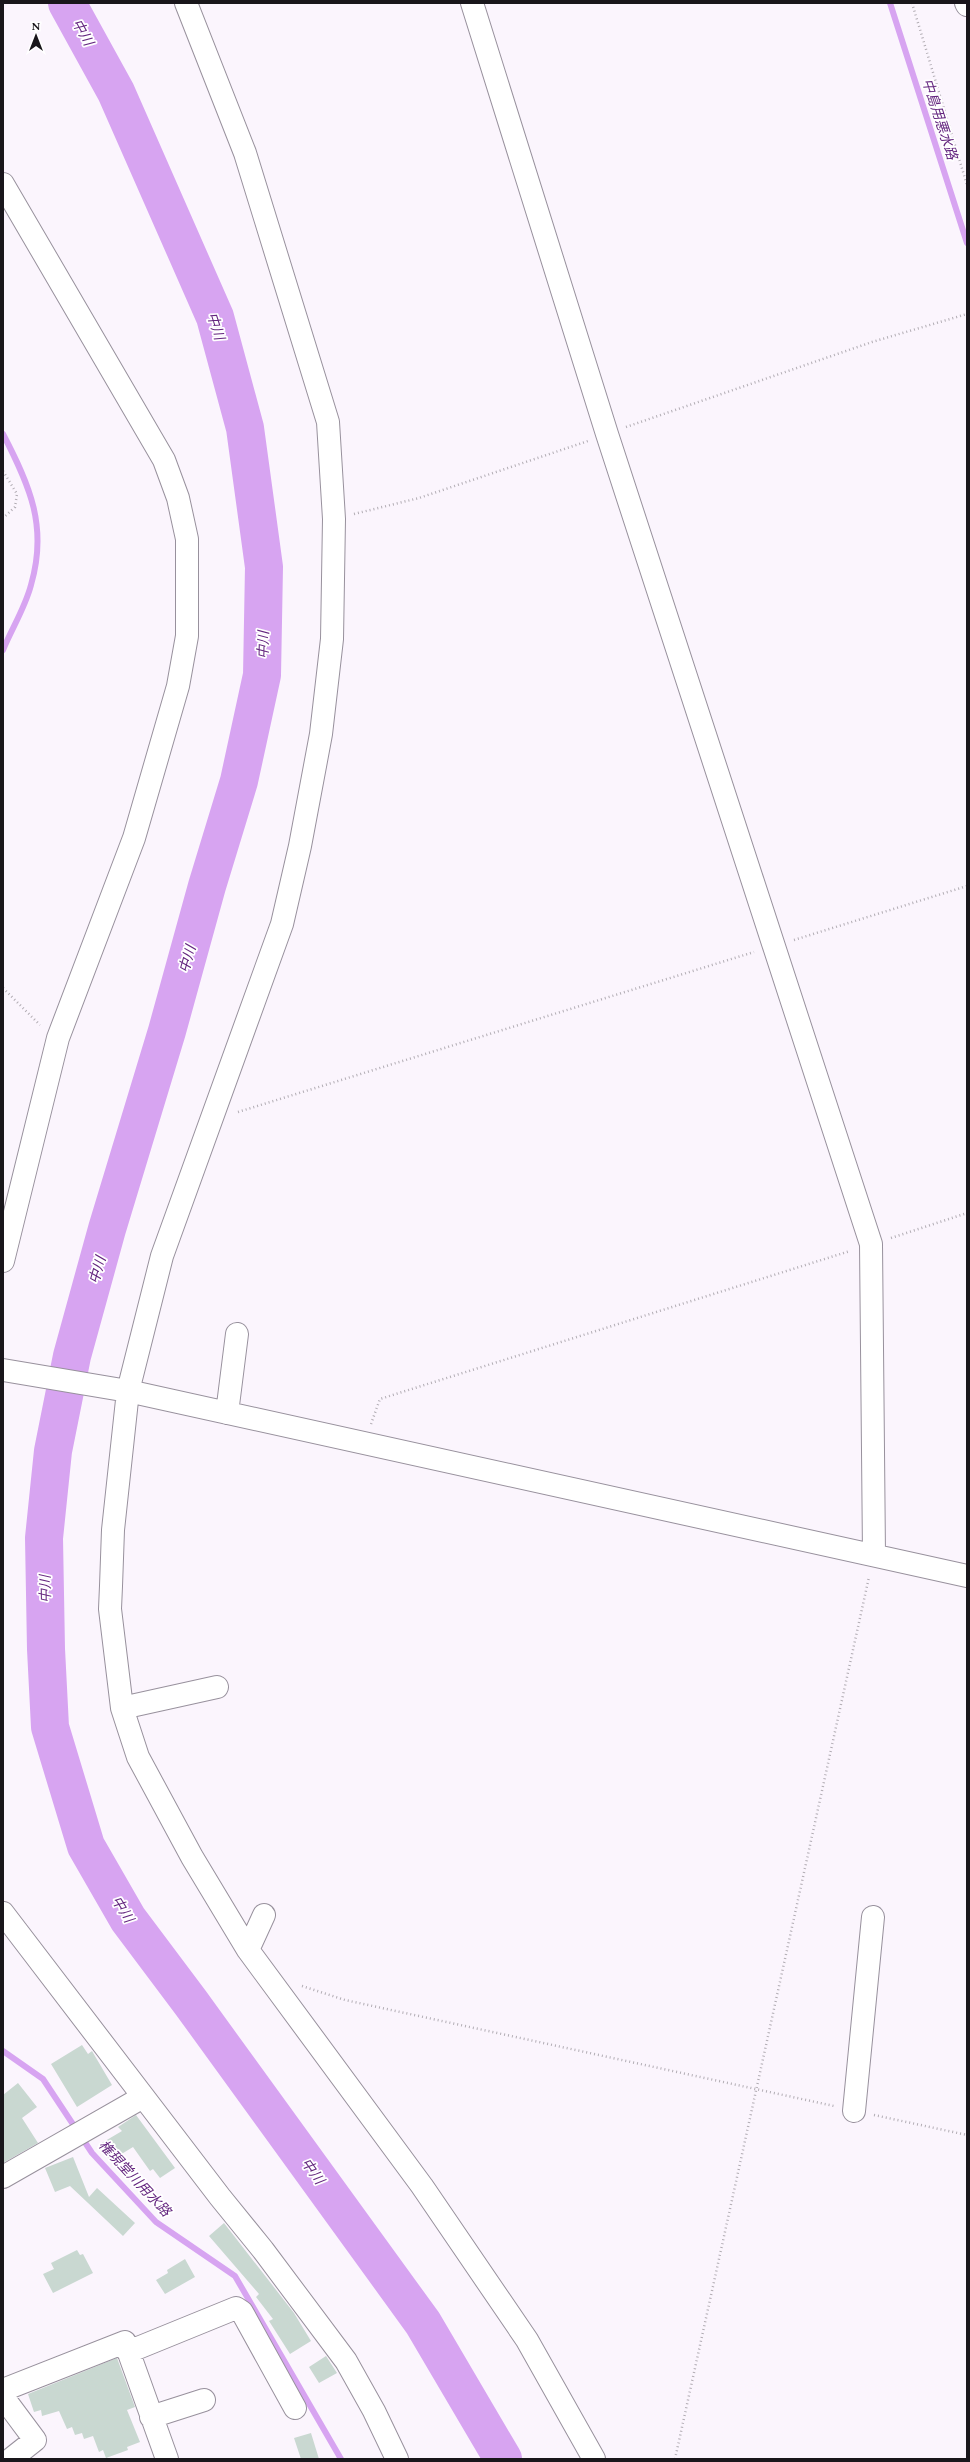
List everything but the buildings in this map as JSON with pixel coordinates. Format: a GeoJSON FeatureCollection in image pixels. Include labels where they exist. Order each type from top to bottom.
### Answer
{"type":"FeatureCollection","features":[{"type":"Feature","properties":{"kind":"street"},"geometry":{"type":"LineString","coordinates":[[186,3],[245,153],[328,422],[334,519],[332,639],[321,734],[300,846],[282,924],[162,1256],[119,1390],[110,1609],[122,1708],[138,1757],[192,1857],[248,1950],[422,2186],[527,2340],[594,2459]]}},
{"type":"Feature","properties":{"kind":"street"},"geometry":{"type":"LineString","coordinates":[[472,3],[607,434],[871,1244],[874,1555]]}},
{"type":"Feature","properties":{"kind":"street"},"geometry":{"type":"LineString","coordinates":[[3,184],[164,460],[178,498],[187,539],[188,636],[178,686],[134,838],[58,1038],[8,1212],[3,1261]]}},
{"type":"Feature","properties":{"kind":"street"},"geometry":{"type":"LineString","coordinates":[[227,1413],[237,1334]]}},
{"type":"Feature","properties":{"kind":"street"},"geometry":{"type":"LineString","coordinates":[[3,1370],[119,1390],[227,1413],[967,1576]]}},
{"type":"Feature","properties":{"kind":"street"},"geometry":{"type":"LineString","coordinates":[[122,1708],[217,1687]]}},
{"type":"Feature","properties":{"kind":"street"},"geometry":{"type":"LineString","coordinates":[[3,1913],[220,2198],[263,2250],[346,2361],[374,2411],[398,2459]]}},
{"type":"Feature","properties":{"kind":"street"},"geometry":{"type":"LineString","coordinates":[[248,1950],[264,1915]]}},
{"type":"Feature","properties":{"kind":"street"},"geometry":{"type":"LineString","coordinates":[[854,2111],[873,1917]]}},
{"type":"Feature","properties":{"kind":"street"},"geometry":{"type":"LineString","coordinates":[[3,2177],[143,2097]]}},
{"type":"Feature","properties":{"kind":"street"},"geometry":{"type":"LineString","coordinates":[[128,2352],[236,2308],[242,2312],[295,2408]]}},
{"type":"Feature","properties":{"kind":"street"},"geometry":{"type":"LineString","coordinates":[[3,2390],[125,2342],[167,2459]]}},
{"type":"Feature","properties":{"kind":"street"},"geometry":{"type":"LineString","coordinates":[[3,2397],[35,2440],[11,2459]]}},
{"type":"Feature","properties":{"kind":"street"},"geometry":{"type":"LineString","coordinates":[[151,2417],[204,2400]]}},
{"type":"Feature","properties":{"kind":"path"},"geometry":{"type":"LineString","coordinates":[[912,3],[967,185]]}},
{"type":"Feature","properties":{"kind":"path"},"geometry":{"type":"LineString","coordinates":[[334,519],[419,498],[872,342],[967,314]]}},
{"type":"Feature","properties":{"kind":"path"},"geometry":{"type":"LineString","coordinates":[[3,471],[17,494],[15,507],[3,518]]}},
{"type":"Feature","properties":{"kind":"path"},"geometry":{"type":"LineString","coordinates":[[212,1120],[967,886]]}},
{"type":"Feature","properties":{"kind":"path"},"geometry":{"type":"LineString","coordinates":[[3,988],[34,1020],[58,1038]]}},
{"type":"Feature","properties":{"kind":"path"},"geometry":{"type":"LineString","coordinates":[[365,1443],[380,1399],[967,1213]]}},
{"type":"Feature","properties":{"kind":"path"},"geometry":{"type":"LineString","coordinates":[[675,2459],[755,2089],[874,1555]]}},
{"type":"Feature","properties":{"kind":"path"},"geometry":{"type":"LineString","coordinates":[[265,1974],[345,2000],[967,2135]]}},
{"type":"Feature","properties":{"kind":"waterway","name":"中川"},"geometry":{"type":"LineString","coordinates":[[67,3],[116,92],[215,317],[245,428],[264,567],[262,675],[239,781],[207,886],[167,1031],[107,1229],[72,1356],[53,1451],[44,1538],[46,1649],[50,1727],[86,1846],[128,1919],[191,2003],[423,2323],[503,2459]]}},
{"type":"Feature","properties":{"kind":"waterway","name":"中島用悪水路"},"geometry":{"type":"LineString","coordinates":[[890,3],[967,243]]}},
{"type":"Feature","properties":{"kind":"waterway","name":"権現堂川用水路"},"geometry":{"type":"LineString","coordinates":[[3,434],[21,471],[34,507],[38,544],[36,564],[31,585],[22,610],[3,650]]}},
{"type":"Feature","properties":{"kind":"waterway","name":"権現堂川用水路"},"geometry":{"type":"LineString","coordinates":[[3,2051],[43,2079],[92,2153],[156,2222],[235,2276],[341,2459]]}}]}
